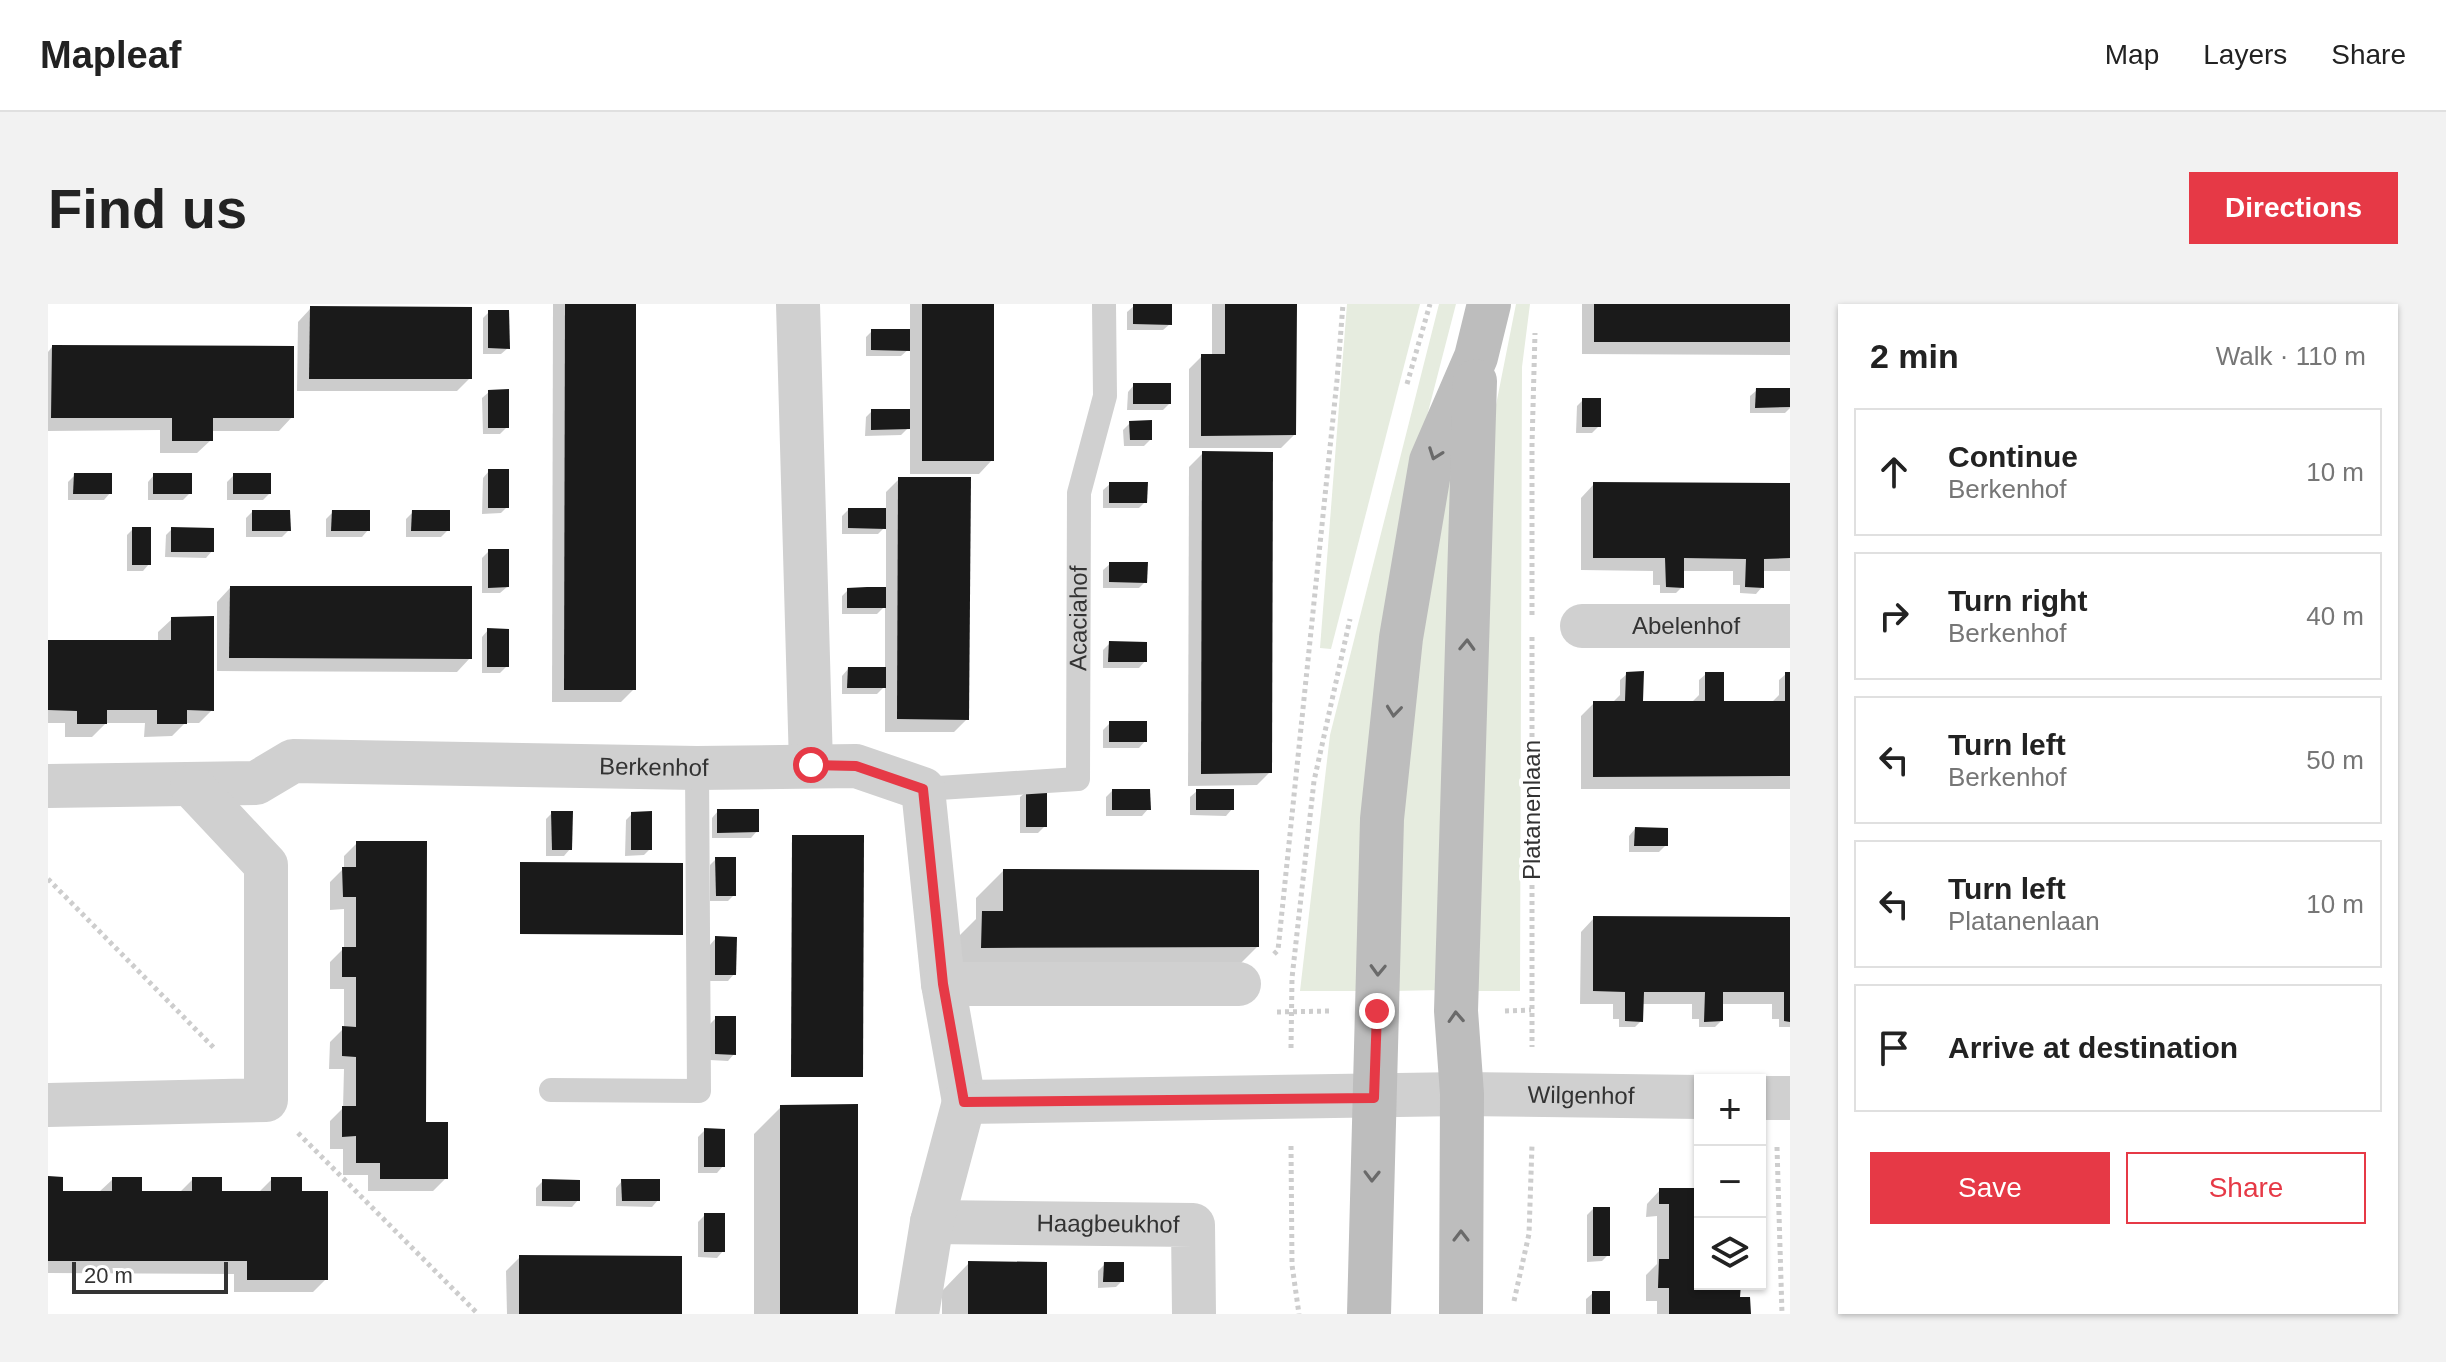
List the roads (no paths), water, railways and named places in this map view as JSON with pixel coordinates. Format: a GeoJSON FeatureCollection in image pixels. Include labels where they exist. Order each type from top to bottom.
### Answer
{"type":"FeatureCollection","features":[{"type":"Feature","properties":{"kind":"street"},"geometry":{"type":"LineString","coordinates":[[798,304],[811,765]]}},
{"type":"Feature","properties":{"kind":"street"},"geometry":{"type":"LineString","coordinates":[[1369,1314],[1382,819],[1401,638],[1431,461],[1476,357],[1489,304]]}},
{"type":"Feature","properties":{"kind":"street"},"geometry":{"type":"LineString","coordinates":[[1461,1314],[1462,1094],[1456,1011],[1476,357]]}},
{"type":"Feature","properties":{"kind":"street","name":"Abelenhof"},"geometry":{"type":"LineString","coordinates":[[1582,626],[1790,626]]}},
{"type":"Feature","properties":{"kind":"street","name":"Berkenhof"},"geometry":{"type":"LineString","coordinates":[[48,786],[256,783],[293,761],[697,768],[856,766],[923,789]]}},
{"type":"Feature","properties":{"kind":"street"},"geometry":{"type":"LineString","coordinates":[[48,1105],[266,1100],[266,865],[192,786]]}},
{"type":"Feature","properties":{"kind":"street"},"geometry":{"type":"LineString","coordinates":[[917,1314],[932,1222],[964,1102],[943,984],[923,789]]}},
{"type":"Feature","properties":{"kind":"street"},"geometry":{"type":"LineString","coordinates":[[943,984],[1239,984]]}},
{"type":"Feature","properties":{"kind":"street"},"geometry":{"type":"LineString","coordinates":[[964,1102],[1374,1098],[1462,1094]]}},
{"type":"Feature","properties":{"kind":"street","name":"Wilgenhof"},"geometry":{"type":"LineString","coordinates":[[1462,1094],[1694,1097]]}},
{"type":"Feature","properties":{"kind":"street","name":"Haagbeukhof"},"geometry":{"type":"LineString","coordinates":[[932,1222],[1193,1225],[1194,1314]]}},
{"type":"Feature","properties":{"kind":"lane","name":"Acaciahof"},"geometry":{"type":"LineString","coordinates":[[923,789],[1078,779],[1079,493],[1105,396],[1104,304]]}},
{"type":"Feature","properties":{"kind":"lane"},"geometry":{"type":"LineString","coordinates":[[551,1090],[699,1091],[697,768]]}}]}
